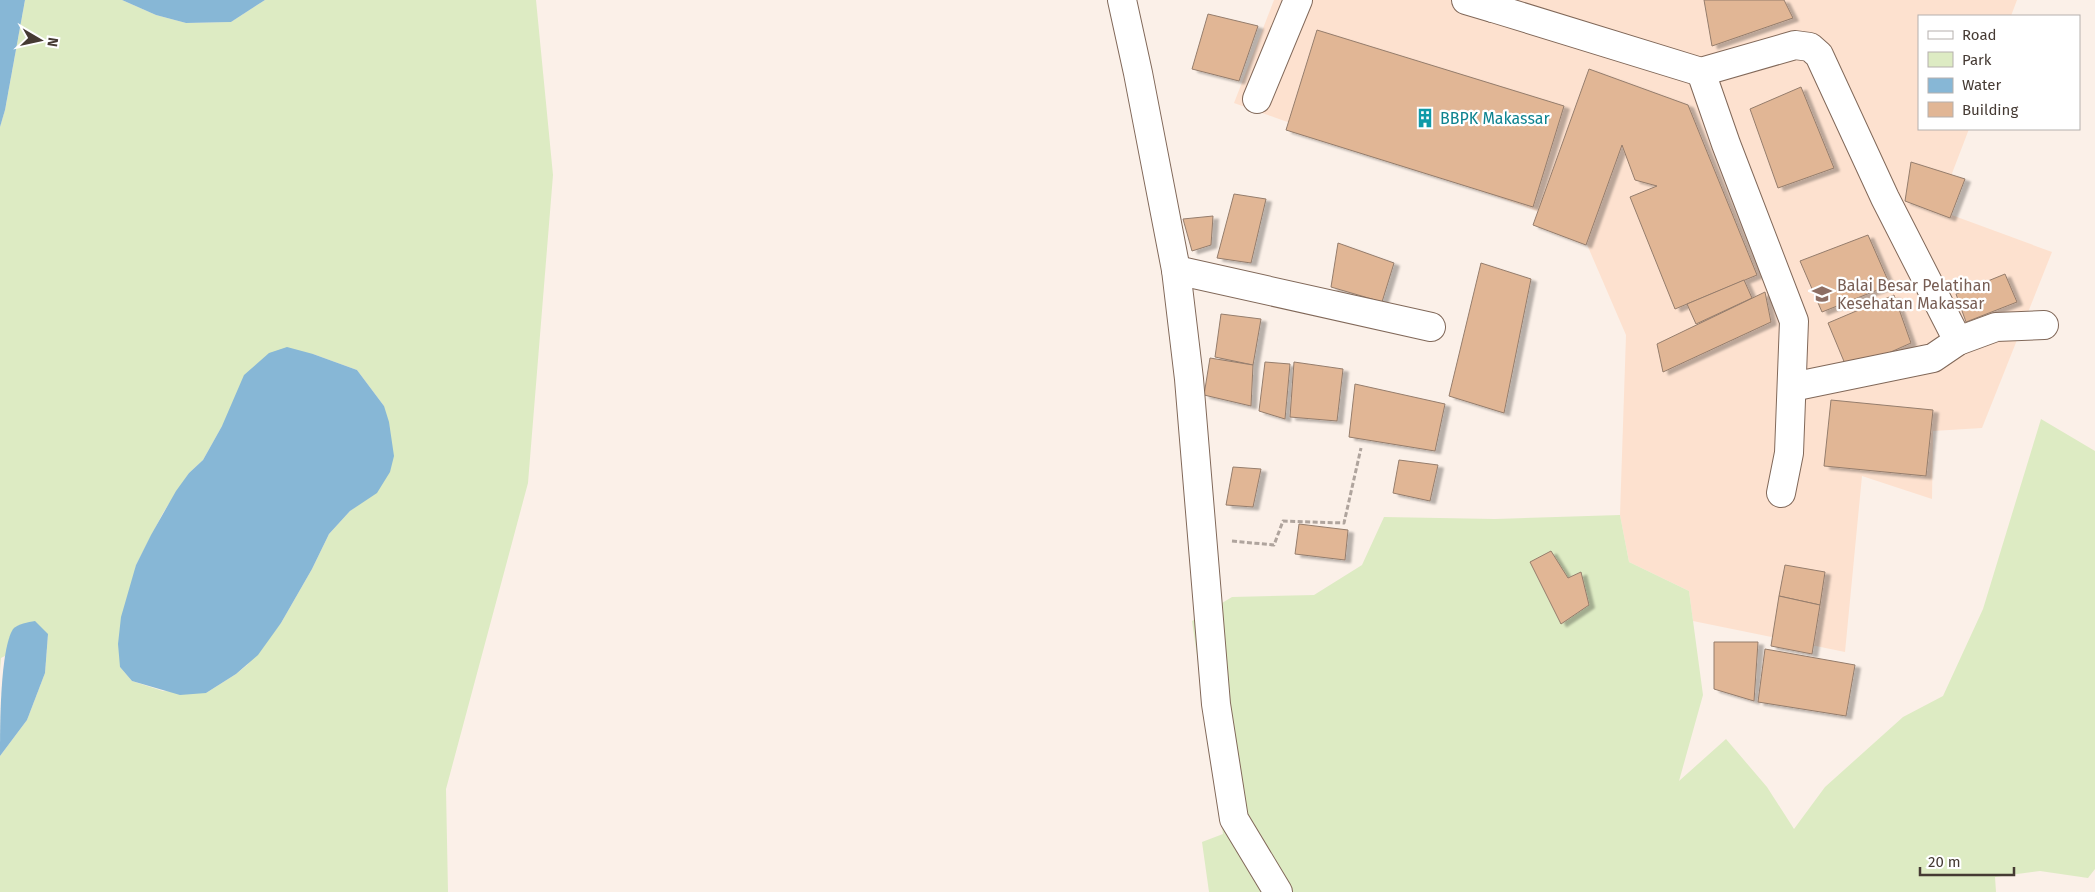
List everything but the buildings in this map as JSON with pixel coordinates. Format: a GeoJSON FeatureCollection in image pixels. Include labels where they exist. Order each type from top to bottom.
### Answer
{"type":"FeatureCollection","features":[{"type":"Feature","properties":{"kind":"street"},"geometry":{"type":"LineString","coordinates":[[1122,0],[1176,270],[1189,379],[1216,704],[1234,819],[1278,892]]}},
{"type":"Feature","properties":{"kind":"street"},"geometry":{"type":"LineString","coordinates":[[1257,99],[1298,0]]}},
{"type":"Feature","properties":{"kind":"street"},"geometry":{"type":"LineString","coordinates":[[1466,0],[1494,4],[1701,72],[1795,45],[1810,46],[1819,55],[1885,198],[1958,341]]}},
{"type":"Feature","properties":{"kind":"street"},"geometry":{"type":"LineString","coordinates":[[1701,72],[1726,144],[1794,321],[1789,453],[1781,493]]}},
{"type":"Feature","properties":{"kind":"street"},"geometry":{"type":"LineString","coordinates":[[1176,270],[1431,327]]}},
{"type":"Feature","properties":{"kind":"street"},"geometry":{"type":"LineString","coordinates":[[1792,387],[1933,358],[1958,341],[1996,327],[2044,325]]}},
{"type":"Feature","properties":{"kind":"path"},"geometry":{"type":"LineString","coordinates":[[1202,538],[1274,545],[1283,522],[1344,523],[1361,448]]}},
{"type":"Feature","properties":{"kind":"shaded area","name":"Balai Besar Pelatihan Kesehatan Makassar"},"geometry":{"type":"Polygon","coordinates":[[[1274,0],[2017,0],[2011,15],[1918,15],[1918,130],[1969,130],[1938,210],[2052,252],[1982,428],[1933,431],[1932,499],[1862,476],[1845,652],[1693,621],[1689,591],[1629,562],[1620,515],[1626,335],[1579,226],[1234,103],[1274,0]]]}},
{"type":"Feature","properties":{"kind":"green space"},"geometry":{"type":"Polygon","coordinates":[[[25,0],[122,0],[156,15],[186,23],[231,22],[265,0],[536,0],[553,175],[528,483],[446,789],[448,892],[0,892],[0,756],[27,720],[45,673],[48,634],[1,658],[0,671],[0,127],[5,110],[25,0]],[[313,354],[222,426],[203,460],[189,473],[163,513],[136,565],[120,667],[132,681],[163,691],[206,693],[247,665],[281,623],[312,569],[329,534],[350,511],[362,502],[384,406],[357,370],[313,354]]]}},
{"type":"Feature","properties":{"kind":"green space"},"geometry":{"type":"Polygon","coordinates":[[[2041,419],[2095,451],[2095,869],[2088,878],[2040,871],[1995,877],[1996,892],[1209,892],[1202,842],[1223,834],[1192,621],[1232,597],[1314,595],[1362,565],[1384,517],[1495,519],[1620,515],[1629,562],[1689,591],[1703,695],[1679,781],[1726,739],[1767,787],[1794,829],[1825,787],[1903,717],[1943,696],[1983,609],[2041,419]]]}},
{"type":"Feature","properties":{"kind":"water"},"geometry":{"type":"Polygon","coordinates":[[[0,0],[25,0],[5,110],[0,127],[0,0]]]}},
{"type":"Feature","properties":{"kind":"water"},"geometry":{"type":"Polygon","coordinates":[[[122,0],[265,0],[231,22],[186,23],[156,15],[122,0]]]}},
{"type":"Feature","properties":{"kind":"water"},"geometry":{"type":"Polygon","coordinates":[[[287,347],[357,370],[384,406],[389,422],[394,456],[390,472],[377,493],[350,511],[329,534],[312,569],[281,623],[258,655],[236,674],[206,693],[180,695],[132,681],[120,667],[118,644],[121,617],[136,565],[176,491],[189,473],[203,460],[222,426],[244,375],[269,353],[287,347]]]}},
{"type":"Feature","properties":{"kind":"water"},"geometry":{"type":"Polygon","coordinates":[[[35,621],[48,634],[45,673],[27,720],[0,756],[5,653],[13,629],[35,621]]]}},
{"type":"Feature","properties":{"kind":"place","name":"BBPK Makassar"},"geometry":{"type":"Point","coordinates":[1425,118]}},
{"type":"Feature","properties":{"kind":"place","name":"Balai Besar Pelatihan Kesehatan Makassar"},"geometry":{"type":"Point","coordinates":[1822,294]}}]}
